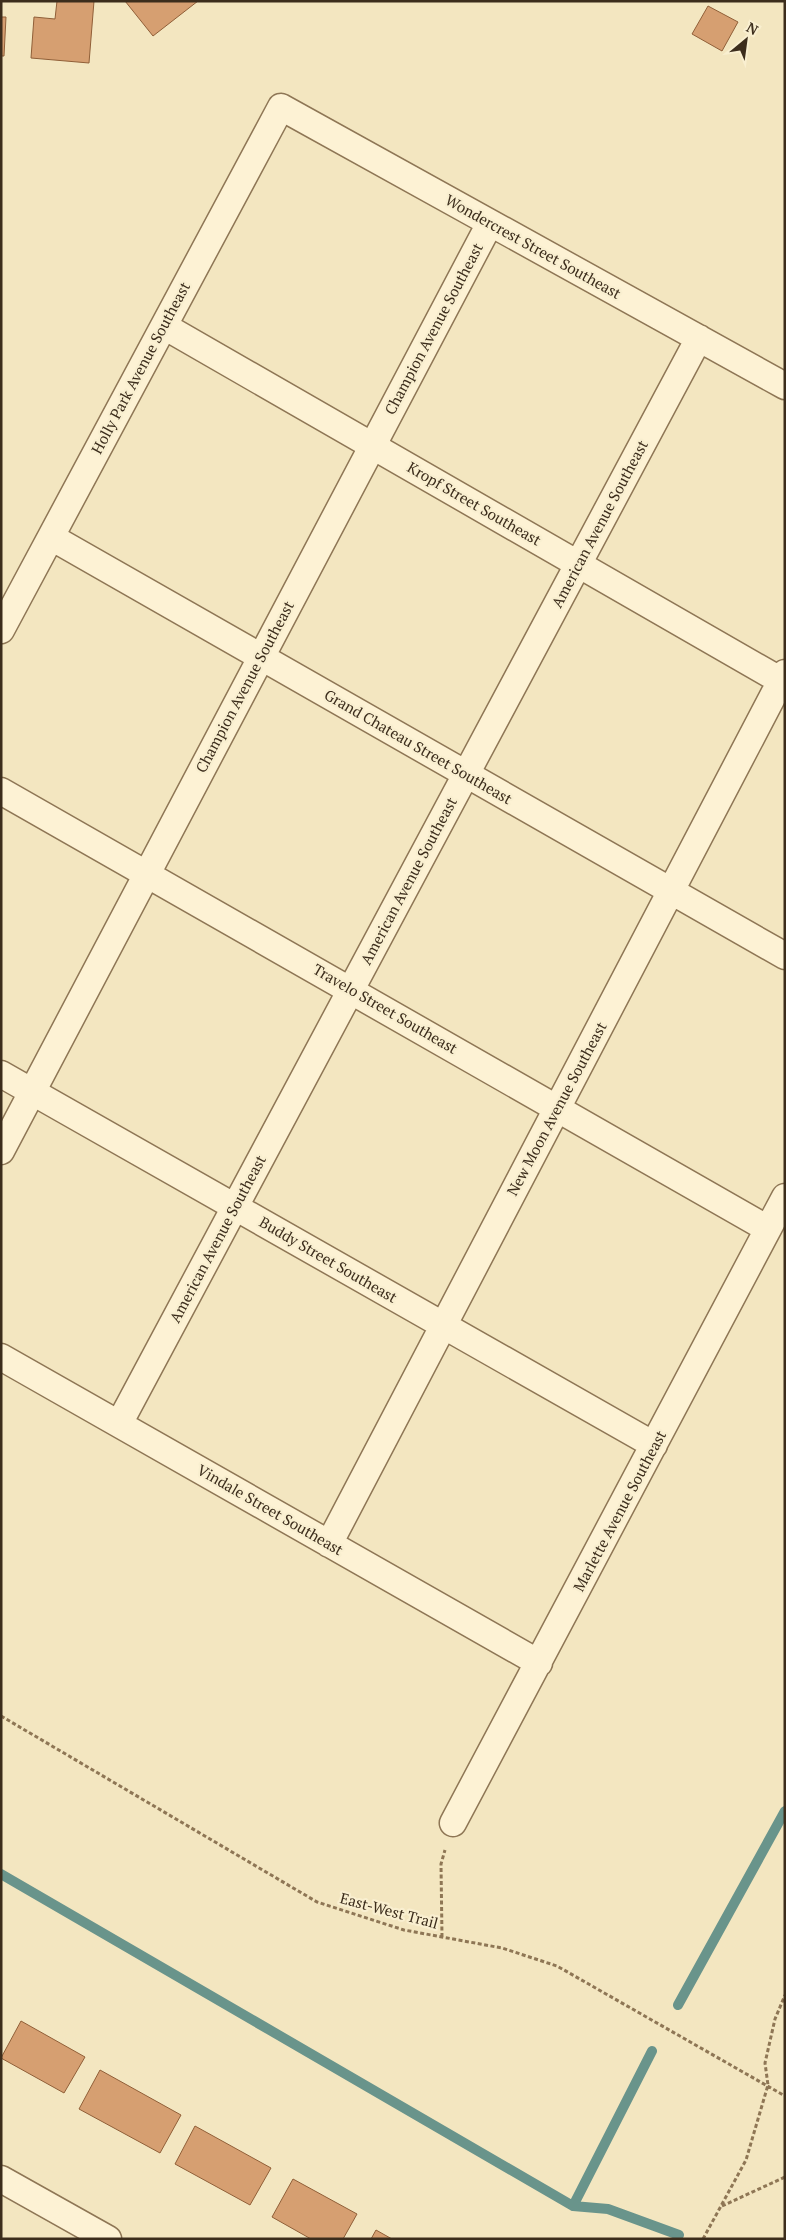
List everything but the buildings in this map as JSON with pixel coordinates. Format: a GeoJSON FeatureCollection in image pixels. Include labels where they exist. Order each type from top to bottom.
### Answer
{"type":"FeatureCollection","features":[{"type":"Feature","properties":{"kind":"street","name":"Wondercrest Street Southeast"},"geometry":{"type":"LineString","coordinates":[[281,106],[785,386]]}},
{"type":"Feature","properties":{"kind":"street","name":"Holly Park Avenue Southeast"},"geometry":{"type":"LineString","coordinates":[[1,630],[281,106]]}},
{"type":"Feature","properties":{"kind":"street","name":"Champion Avenue Southeast"},"geometry":{"type":"LineString","coordinates":[[1,1151],[490,223]]}},
{"type":"Feature","properties":{"kind":"street","name":"Kropf Street Southeast"},"geometry":{"type":"LineString","coordinates":[[164,326],[578,564],[783,679]]}},
{"type":"Feature","properties":{"kind":"street","name":"American Avenue Southeast"},"geometry":{"type":"LineString","coordinates":[[120,1424],[699,338]]}},
{"type":"Feature","properties":{"kind":"street","name":"Grand Chateau Street Southeast"},"geometry":{"type":"LineString","coordinates":[[51,537],[785,956]]}},
{"type":"Feature","properties":{"kind":"street","name":"New Moon Avenue Southeast"},"geometry":{"type":"LineString","coordinates":[[329,1544],[670,891],[783,679]]}},
{"type":"Feature","properties":{"kind":"street","name":"Travelo Street Southeast"},"geometry":{"type":"LineString","coordinates":[[1,790],[768,1229]]}},
{"type":"Feature","properties":{"kind":"street","name":"Buddy Street Southeast"},"geometry":{"type":"LineString","coordinates":[[1,1074],[654,1445]]}},
{"type":"Feature","properties":{"kind":"street","name":"Marlette Avenue Southeast"},"geometry":{"type":"LineString","coordinates":[[453,1823],[785,1197]]}},
{"type":"Feature","properties":{"kind":"street","name":"Vindale Street Southeast"},"geometry":{"type":"LineString","coordinates":[[1,1357],[539,1663]]}},
{"type":"Feature","properties":{"kind":"street"},"geometry":{"type":"LineString","coordinates":[[1,2179],[108,2239]]}},
{"type":"Feature","properties":{"kind":"path","name":"East-West Trail"},"geometry":{"type":"LineString","coordinates":[[1,1716],[317,1902],[404,1930],[502,1948],[557,1966],[785,2096]]}},
{"type":"Feature","properties":{"kind":"path"},"geometry":{"type":"LineString","coordinates":[[442,1937],[441,1864],[453,1823]]}},
{"type":"Feature","properties":{"kind":"path"},"geometry":{"type":"LineString","coordinates":[[703,2239],[746,2160],[768,2085],[765,2063],[775,2019],[785,1996]]}},
{"type":"Feature","properties":{"kind":"path"},"geometry":{"type":"LineString","coordinates":[[720,2206],[785,2177]]}},
{"type":"Feature","properties":{"kind":"waterway"},"geometry":{"type":"LineString","coordinates":[[678,2005],[785,1811]]}},
{"type":"Feature","properties":{"kind":"waterway"},"geometry":{"type":"LineString","coordinates":[[1,1874],[573,2206],[608,2209],[679,2235]]}},
{"type":"Feature","properties":{"kind":"waterway"},"geometry":{"type":"LineString","coordinates":[[573,2206],[652,2051]]}}]}
